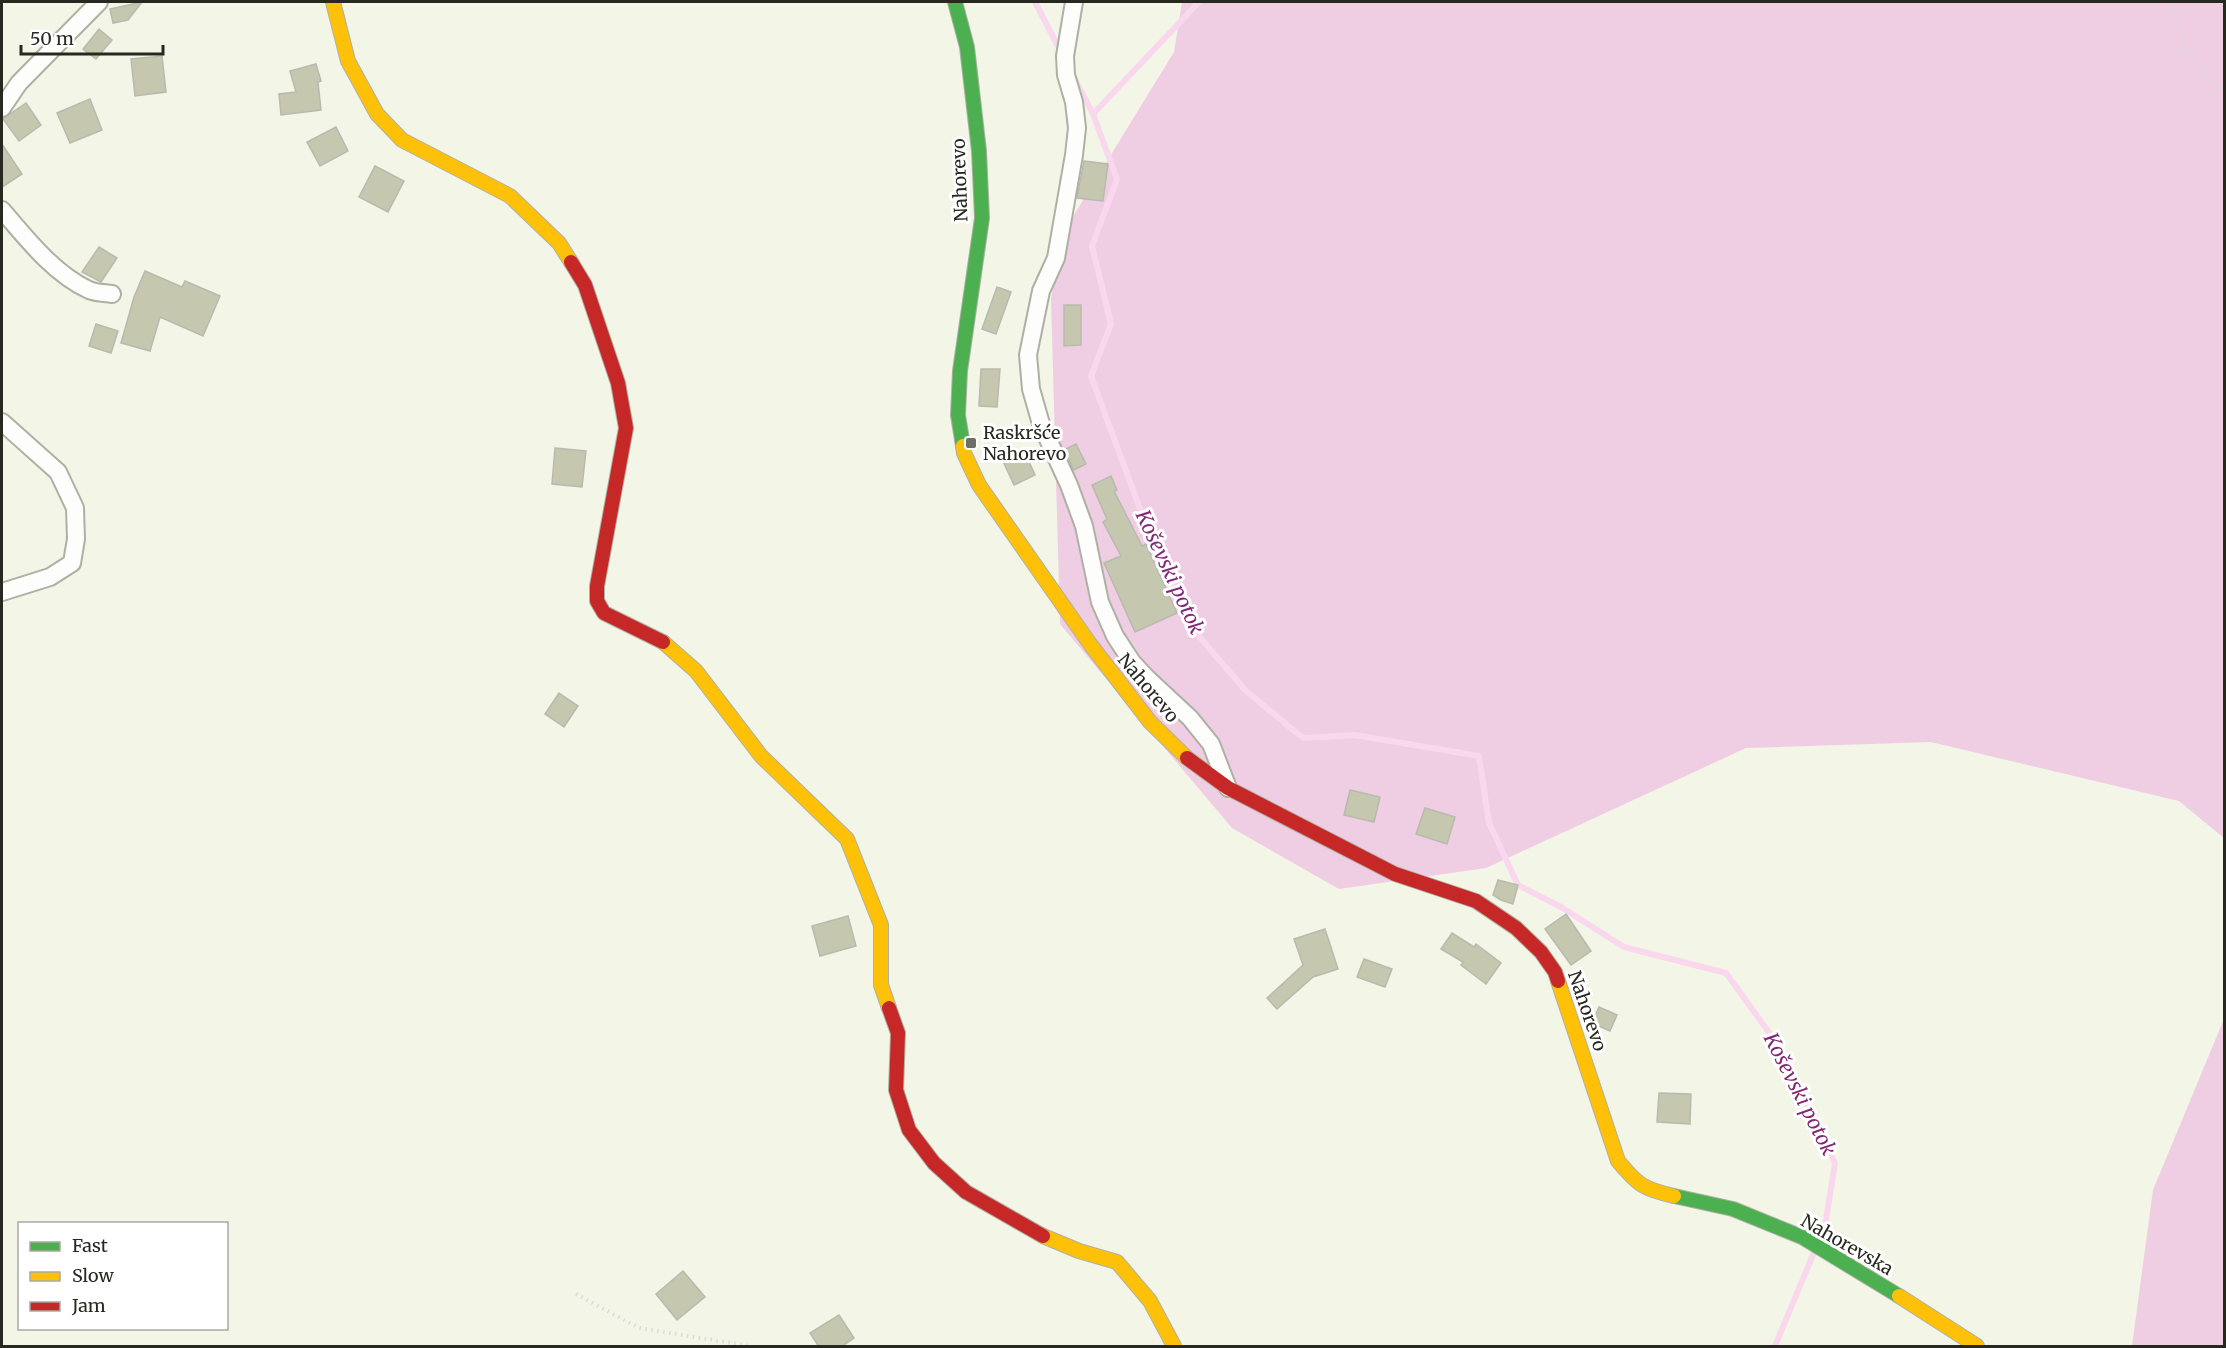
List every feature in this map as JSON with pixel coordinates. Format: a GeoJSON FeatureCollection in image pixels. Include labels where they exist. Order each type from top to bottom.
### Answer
{"type":"FeatureCollection","features":[{"type":"Feature","properties":{"kind":"street"},"geometry":{"type":"LineString","coordinates":[[2,108],[19,84],[99,2]]}},
{"type":"Feature","properties":{"kind":"street"},"geometry":{"type":"LineString","coordinates":[[333,2],[348,61],[377,114],[402,140],[510,196],[559,243],[585,285],[618,383],[626,428],[597,586],[597,600],[604,613],[660,639],[696,671],[761,756],[847,839],[881,925],[881,985],[898,1033],[896,1090],[909,1130],[934,1162],[966,1192],[1032,1231],[1079,1251],[1117,1262],[1149,1301],[1174,1347]]}},
{"type":"Feature","properties":{"kind":"street","name":"Nahorevo"},"geometry":{"type":"LineString","coordinates":[[955,2],[967,47],[979,152],[982,218],[960,371],[958,415],[964,453],[979,485],[1090,644],[1150,722],[1193,764],[1228,788],[1395,874],[1476,901],[1541,951],[1555,972],[1618,1161],[1635,1182],[1652,1191]]}},
{"type":"Feature","properties":{"kind":"street"},"geometry":{"type":"LineString","coordinates":[[1074,2],[1065,56],[1066,75],[1074,102],[1077,128],[1065,215],[1056,258],[1041,291],[1028,355],[1031,389],[1041,424],[1069,485],[1084,526],[1100,602],[1115,636],[1132,662],[1190,718],[1211,744],[1228,788]]}},
{"type":"Feature","properties":{"kind":"street"},"geometry":{"type":"LineString","coordinates":[[2,210],[45,257],[68,278],[91,291],[112,294]]}},
{"type":"Feature","properties":{"kind":"street"},"geometry":{"type":"LineString","coordinates":[[2,422],[58,472],[75,508],[76,539],[72,563],[50,577],[2,592]]}},
{"type":"Feature","properties":{"kind":"street","name":"Nahorevska"},"geometry":{"type":"LineString","coordinates":[[1652,1191],[1733,1209],[1806,1239],[1930,1315],[1977,1347]]}},
{"type":"Feature","properties":{"kind":"path"},"geometry":{"type":"LineString","coordinates":[[2170,2],[2187,52],[2224,94]]}},
{"type":"Feature","properties":{"kind":"path"},"geometry":{"type":"LineString","coordinates":[[576,1294],[639,1328],[750,1347]]}},
{"type":"Feature","properties":{"kind":"shaded area"},"geometry":{"type":"Polygon","coordinates":[[[1182,2],[2224,2],[2224,838],[2179,801],[1931,742],[1746,748],[1486,868],[1339,889],[1232,828],[1060,624],[1051,298],[1066,228],[1174,52],[1182,2]]]}},
{"type":"Feature","properties":{"kind":"shaded area"},"geometry":{"type":"Polygon","coordinates":[[[2224,1019],[2224,1346],[2132,1346],[2153,1190],[2224,1019]]]}},
{"type":"Feature","properties":{"kind":"building"},"geometry":{"type":"Polygon","coordinates":[[[142,2],[128,20],[113,23],[110,9],[142,2]]]}},
{"type":"Feature","properties":{"kind":"building"},"geometry":{"type":"Polygon","coordinates":[[[99,29],[112,40],[96,59],[83,49],[99,29]]]}},
{"type":"Feature","properties":{"kind":"building"},"geometry":{"type":"Polygon","coordinates":[[[162,56],[166,92],[135,96],[131,59],[162,56]]]}},
{"type":"Feature","properties":{"kind":"building"},"geometry":{"type":"Polygon","coordinates":[[[316,64],[321,81],[318,82],[321,110],[281,115],[279,94],[296,92],[290,71],[316,64]]]}},
{"type":"Feature","properties":{"kind":"building"},"geometry":{"type":"Polygon","coordinates":[[[90,99],[102,130],[70,143],[57,113],[90,99]]]}},
{"type":"Feature","properties":{"kind":"building"},"geometry":{"type":"Polygon","coordinates":[[[26,103],[41,125],[19,141],[3,119],[26,103]]]}},
{"type":"Feature","properties":{"kind":"building"},"geometry":{"type":"Polygon","coordinates":[[[336,127],[348,151],[320,166],[307,142],[336,127]]]}},
{"type":"Feature","properties":{"kind":"building"},"geometry":{"type":"Polygon","coordinates":[[[2,144],[22,174],[2,187],[2,144]]]}},
{"type":"Feature","properties":{"kind":"building"},"geometry":{"type":"Polygon","coordinates":[[[1084,161],[1108,164],[1103,201],[1077,198],[1084,161]]]}},
{"type":"Feature","properties":{"kind":"building"},"geometry":{"type":"Polygon","coordinates":[[[375,166],[404,181],[388,212],[359,197],[375,166]]]}},
{"type":"Feature","properties":{"kind":"building"},"geometry":{"type":"Polygon","coordinates":[[[99,247],[117,258],[101,282],[82,272],[99,247]]]}},
{"type":"Feature","properties":{"kind":"building"},"geometry":{"type":"Polygon","coordinates":[[[145,271],[182,287],[185,281],[220,296],[203,336],[160,317],[150,351],[121,343],[134,297],[145,271]]]}},
{"type":"Feature","properties":{"kind":"building"},"geometry":{"type":"Polygon","coordinates":[[[997,287],[1011,292],[996,334],[982,329],[997,287]]]}},
{"type":"Feature","properties":{"kind":"building"},"geometry":{"type":"Polygon","coordinates":[[[1064,305],[1081,305],[1081,345],[1064,346],[1064,305]]]}},
{"type":"Feature","properties":{"kind":"building"},"geometry":{"type":"Polygon","coordinates":[[[96,324],[118,331],[111,353],[89,346],[96,324]]]}},
{"type":"Feature","properties":{"kind":"building"},"geometry":{"type":"Polygon","coordinates":[[[981,369],[1000,369],[997,407],[979,406],[981,369]]]}},
{"type":"Feature","properties":{"kind":"building"},"geometry":{"type":"Polygon","coordinates":[[[1076,444],[1086,464],[1074,470],[1064,450],[1076,444]]]}},
{"type":"Feature","properties":{"kind":"building"},"geometry":{"type":"Polygon","coordinates":[[[555,448],[586,451],[582,487],[552,484],[555,448]]]}},
{"type":"Feature","properties":{"kind":"building"},"geometry":{"type":"Polygon","coordinates":[[[1023,448],[1035,475],[1014,485],[1001,457],[1023,448]]]}},
{"type":"Feature","properties":{"kind":"building"},"geometry":{"type":"Polygon","coordinates":[[[1111,476],[1117,490],[1114,491],[1142,546],[1146,544],[1177,613],[1135,632],[1104,563],[1121,556],[1103,522],[1107,519],[1092,485],[1111,476]]]}},
{"type":"Feature","properties":{"kind":"building"},"geometry":{"type":"Polygon","coordinates":[[[559,693],[578,706],[564,727],[545,714],[559,693]]]}},
{"type":"Feature","properties":{"kind":"building"},"geometry":{"type":"Polygon","coordinates":[[[1350,790],[1380,797],[1374,822],[1344,815],[1350,790]]]}},
{"type":"Feature","properties":{"kind":"building"},"geometry":{"type":"Polygon","coordinates":[[[1425,808],[1455,817],[1447,844],[1416,834],[1425,808]]]}},
{"type":"Feature","properties":{"kind":"building"},"geometry":{"type":"Polygon","coordinates":[[[1498,880],[1518,885],[1513,904],[1493,895],[1498,880]]]}},
{"type":"Feature","properties":{"kind":"building"},"geometry":{"type":"Polygon","coordinates":[[[1566,914],[1591,951],[1571,965],[1545,929],[1566,914]]]}},
{"type":"Feature","properties":{"kind":"building"},"geometry":{"type":"Polygon","coordinates":[[[848,916],[856,946],[820,956],[812,926],[848,916]]]}},
{"type":"Feature","properties":{"kind":"building"},"geometry":{"type":"Polygon","coordinates":[[[1325,929],[1338,969],[1313,977],[1277,1009],[1267,998],[1303,965],[1294,939],[1325,929]]]}},
{"type":"Feature","properties":{"kind":"building"},"geometry":{"type":"Polygon","coordinates":[[[1452,933],[1474,947],[1476,944],[1501,963],[1486,984],[1461,965],[1463,962],[1441,949],[1452,933]]]}},
{"type":"Feature","properties":{"kind":"building"},"geometry":{"type":"Polygon","coordinates":[[[1364,959],[1392,969],[1385,987],[1357,977],[1364,959]]]}},
{"type":"Feature","properties":{"kind":"building"},"geometry":{"type":"Polygon","coordinates":[[[1599,1007],[1617,1015],[1610,1031],[1592,1023],[1599,1007]]]}},
{"type":"Feature","properties":{"kind":"building"},"geometry":{"type":"Polygon","coordinates":[[[1659,1093],[1691,1094],[1690,1124],[1657,1122],[1659,1093]]]}},
{"type":"Feature","properties":{"kind":"building"},"geometry":{"type":"Polygon","coordinates":[[[683,1271],[705,1297],[677,1320],[656,1294],[683,1271]]]}},
{"type":"Feature","properties":{"kind":"building"},"geometry":{"type":"Polygon","coordinates":[[[839,1315],[854,1338],[841,1347],[819,1347],[810,1333],[839,1315]]]}},
{"type":"Feature","properties":{"kind":"waterway"},"geometry":{"type":"LineString","coordinates":[[1035,2],[1062,54]]}},
{"type":"Feature","properties":{"kind":"waterway"},"geometry":{"type":"LineString","coordinates":[[1093,114],[1199,2]]}},
{"type":"Feature","properties":{"kind":"waterway","name":"Koševski potok"},"geometry":{"type":"LineString","coordinates":[[1074,77],[1093,114],[1117,179],[1092,246],[1111,324],[1091,376],[1143,517],[1197,634],[1245,690],[1303,738],[1355,735],[1479,756],[1489,823],[1518,885],[1561,907],[1624,947],[1726,973],[1776,1042],[1835,1163],[1825,1226],[1819,1240]]}},
{"type":"Feature","properties":{"kind":"waterway","name":"Koševski potok"},"geometry":{"type":"LineString","coordinates":[[1775,1346],[1815,1250]]}},
{"type":"Feature","properties":{"kind":"traffic: fast"},"geometry":{"type":"LineString","coordinates":[[955,2],[967,47],[979,151],[982,218],[960,371],[958,415],[963,446]]}},
{"type":"Feature","properties":{"kind":"traffic: fast"},"geometry":{"type":"LineString","coordinates":[[1674,1196],[1733,1209],[1802,1237],[1899,1296]]}},
{"type":"Feature","properties":{"kind":"traffic: slow"},"geometry":{"type":"LineString","coordinates":[[333,2],[348,61],[377,114],[402,140],[510,196],[559,243],[571,262]]}},
{"type":"Feature","properties":{"kind":"traffic: slow"},"geometry":{"type":"LineString","coordinates":[[963,446],[979,485],[1090,644],[1150,722],[1187,758]]}},
{"type":"Feature","properties":{"kind":"traffic: slow"},"geometry":{"type":"LineString","coordinates":[[663,642],[696,671],[761,756],[847,839],[881,925],[881,985],[889,1008]]}},
{"type":"Feature","properties":{"kind":"traffic: slow"},"geometry":{"type":"LineString","coordinates":[[1558,981],[1618,1161],[1642,1185],[1674,1196]]}},
{"type":"Feature","properties":{"kind":"traffic: slow"},"geometry":{"type":"LineString","coordinates":[[1043,1236],[1079,1251],[1117,1262],[1150,1301],[1174,1346]]}},
{"type":"Feature","properties":{"kind":"traffic: slow"},"geometry":{"type":"LineString","coordinates":[[1899,1296],[1977,1346]]}},
{"type":"Feature","properties":{"kind":"traffic: jam"},"geometry":{"type":"LineString","coordinates":[[571,262],[585,285],[618,383],[626,428],[597,586],[597,601],[604,613],[663,642]]}},
{"type":"Feature","properties":{"kind":"traffic: jam"},"geometry":{"type":"LineString","coordinates":[[1187,758],[1228,788],[1395,874],[1476,901],[1516,928],[1541,952],[1555,972],[1558,981]]}},
{"type":"Feature","properties":{"kind":"traffic: jam"},"geometry":{"type":"LineString","coordinates":[[889,1008],[898,1033],[896,1090],[909,1130],[934,1163],[966,1192],[1043,1236]]}},
{"type":"Feature","properties":{"kind":"place","name":"Raskršće Nahorevo"},"geometry":{"type":"Point","coordinates":[971,443]}}]}
